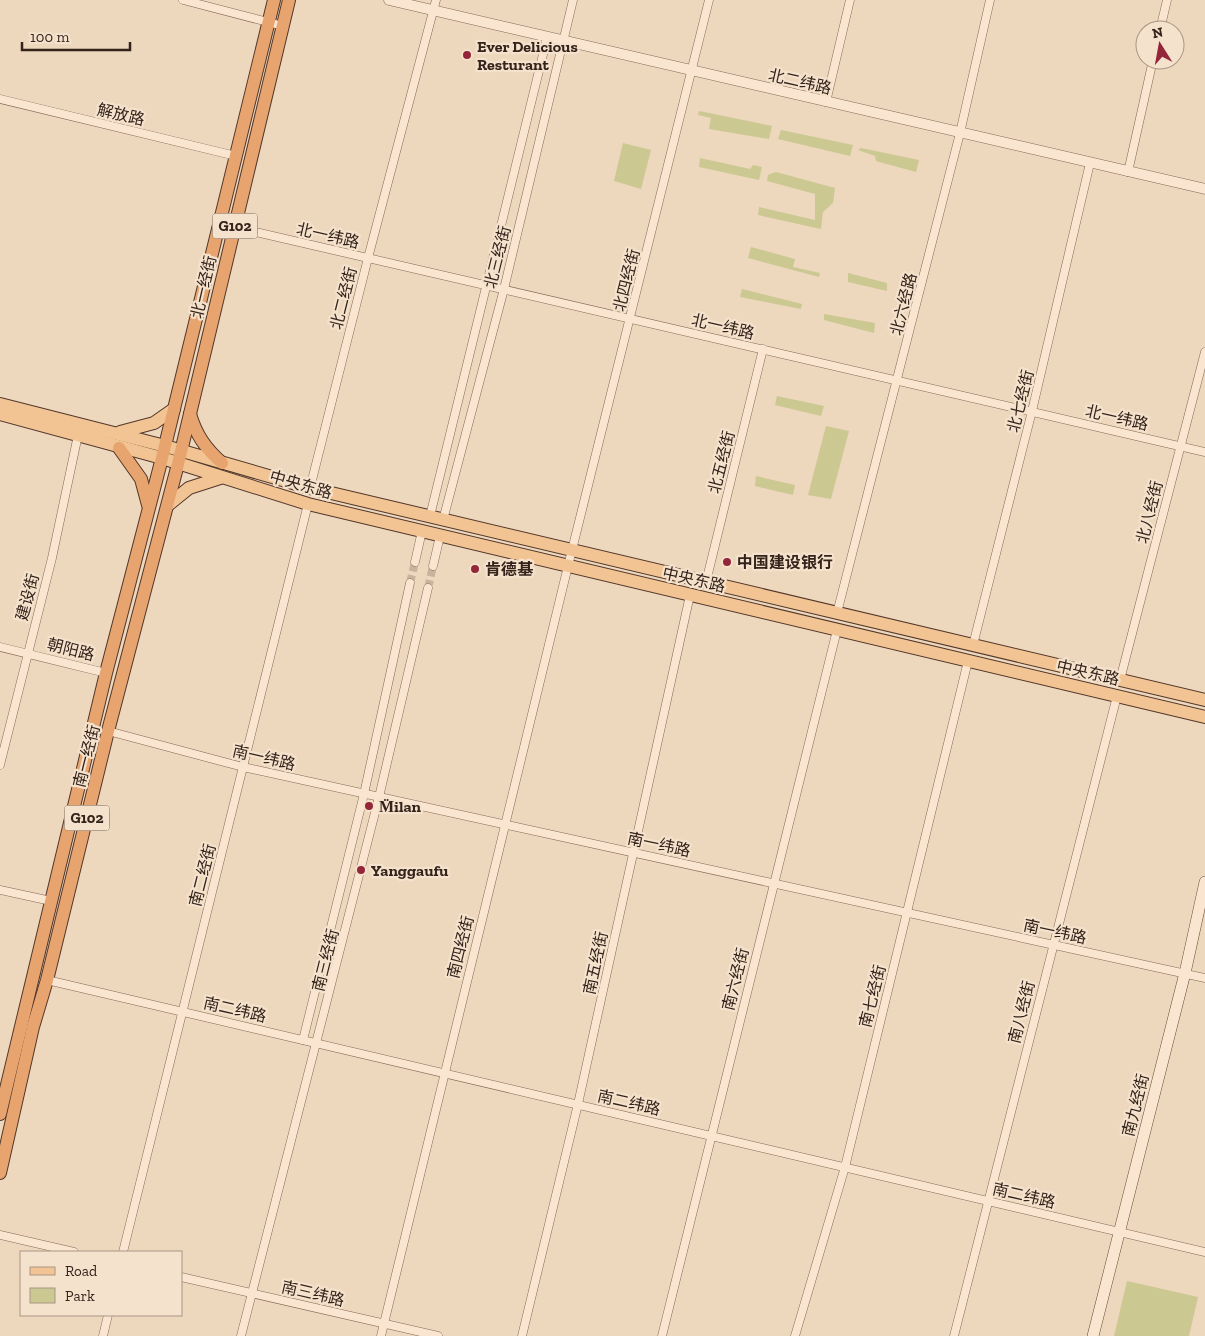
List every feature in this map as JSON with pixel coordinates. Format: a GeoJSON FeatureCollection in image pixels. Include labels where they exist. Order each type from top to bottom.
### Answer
{"type":"FeatureCollection","features":[{"type":"Feature","properties":{"kind":"highway","name":"北一经街"},"geometry":{"type":"LineString","coordinates":[[164,452],[274,0]]}},
{"type":"Feature","properties":{"kind":"highway","name":"北一经街"},"geometry":{"type":"LineString","coordinates":[[179,458],[289,0]]}},
{"type":"Feature","properties":{"kind":"highway"},"geometry":{"type":"LineString","coordinates":[[190,413],[199,438],[210,453],[222,463]]}},
{"type":"Feature","properties":{"kind":"highway"},"geometry":{"type":"LineString","coordinates":[[119,448],[141,479],[149,509]]}},
{"type":"Feature","properties":{"kind":"highway","name":"南一经街"},"geometry":{"type":"LineString","coordinates":[[0,1114],[106,672],[164,452]]}},
{"type":"Feature","properties":{"kind":"highway","name":"南一经街"},"geometry":{"type":"LineString","coordinates":[[0,1173],[33,1027],[47,980],[108,731],[179,458]]}},
{"type":"Feature","properties":{"kind":"main road"},"geometry":{"type":"LineString","coordinates":[[0,404],[114,433],[179,458]]}},
{"type":"Feature","properties":{"kind":"main road"},"geometry":{"type":"LineString","coordinates":[[114,433],[154,423],[174,409]]}},
{"type":"Feature","properties":{"kind":"main road"},"geometry":{"type":"LineString","coordinates":[[0,414],[119,448],[164,452]]}},
{"type":"Feature","properties":{"kind":"main road","name":"中央东路"},"geometry":{"type":"LineString","coordinates":[[179,458],[222,463],[310,488],[1205,700]]}},
{"type":"Feature","properties":{"kind":"main road","name":"中央东路"},"geometry":{"type":"LineString","coordinates":[[179,458],[221,477],[308,504],[1205,717]]}},
{"type":"Feature","properties":{"kind":"main road"},"geometry":{"type":"LineString","coordinates":[[168,505],[189,488],[221,477]]}},
{"type":"Feature","properties":{"kind":"main road","name":"南九经街"},"geometry":{"type":"LineString","coordinates":[[1093,1336],[1185,973],[1205,882]]}},
{"type":"Feature","properties":{"kind":"street"},"geometry":{"type":"LineString","coordinates":[[183,0],[283,26]]}},
{"type":"Feature","properties":{"kind":"street","name":"北二纬路"},"geometry":{"type":"LineString","coordinates":[[389,0],[563,42],[1205,189]]}},
{"type":"Feature","properties":{"kind":"street","name":"北二经街"},"geometry":{"type":"LineString","coordinates":[[310,488],[436,0]]}},
{"type":"Feature","properties":{"kind":"street","name":"北三经街"},"geometry":{"type":"LineString","coordinates":[[443,520],[504,289],[572,0]]}},
{"type":"Feature","properties":{"kind":"street","name":"北四经街"},"geometry":{"type":"LineString","coordinates":[[568,566],[709,0]]}},
{"type":"Feature","properties":{"kind":"street"},"geometry":{"type":"LineString","coordinates":[[826,102],[850,0]]}},
{"type":"Feature","properties":{"kind":"street","name":"北六经路"},"geometry":{"type":"LineString","coordinates":[[837,613],[960,133],[990,0]]}},
{"type":"Feature","properties":{"kind":"street"},"geometry":{"type":"LineString","coordinates":[[1162,20],[1167,0]]}},
{"type":"Feature","properties":{"kind":"street"},"geometry":{"type":"LineString","coordinates":[[430,516],[547,38]]}},
{"type":"Feature","properties":{"kind":"street"},"geometry":{"type":"LineString","coordinates":[[1128,172],[1151,70]]}},
{"type":"Feature","properties":{"kind":"street","name":"解放路"},"geometry":{"type":"LineString","coordinates":[[0,99],[236,156]]}},
{"type":"Feature","properties":{"kind":"street","name":"北七经街"},"geometry":{"type":"LineString","coordinates":[[972,645],[1032,411],[1090,163]]}},
{"type":"Feature","properties":{"kind":"street","name":"北一纬路"},"geometry":{"type":"LineString","coordinates":[[234,227],[1205,452]]}},
{"type":"Feature","properties":{"kind":"street","name":"北五经街"},"geometry":{"type":"LineString","coordinates":[[706,582],[763,349]]}},
{"type":"Feature","properties":{"kind":"street","name":"北八经街"},"geometry":{"type":"LineString","coordinates":[[1120,680],[1205,352]]}},
{"type":"Feature","properties":{"kind":"street","name":"建设街"},"geometry":{"type":"LineString","coordinates":[[0,764],[52,558],[78,435]]}},
{"type":"Feature","properties":{"kind":"street","name":"南二经街"},"geometry":{"type":"LineString","coordinates":[[123,1251],[308,504]]}},
{"type":"Feature","properties":{"kind":"street"},"geometry":{"type":"LineString","coordinates":[[415,562],[422,531]]}},
{"type":"Feature","properties":{"kind":"street"},"geometry":{"type":"LineString","coordinates":[[433,566],[440,536]]}},
{"type":"Feature","properties":{"kind":"street","name":"南四经街"},"geometry":{"type":"LineString","coordinates":[[381,1336],[443,1073],[568,566]]}},
{"type":"Feature","properties":{"kind":"street"},"geometry":{"type":"LineString","coordinates":[[303,1040],[364,794],[410,583]]}},
{"type":"Feature","properties":{"kind":"street","name":"南三经街"},"geometry":{"type":"LineString","coordinates":[[242,1336],[380,797],[428,588]]}},
{"type":"Feature","properties":{"kind":"street","name":"南五经街"},"geometry":{"type":"LineString","coordinates":[[522,1336],[578,1104],[690,595]]}},
{"type":"Feature","properties":{"kind":"street","name":"南六经街"},"geometry":{"type":"LineString","coordinates":[[662,1336],[837,630]]}},
{"type":"Feature","properties":{"kind":"street","name":"朝阳路"},"geometry":{"type":"LineString","coordinates":[[0,647],[106,672]]}},
{"type":"Feature","properties":{"kind":"street","name":"南七经街"},"geometry":{"type":"LineString","coordinates":[[795,1336],[845,1167],[968,661]]}},
{"type":"Feature","properties":{"kind":"street","name":"南八经街"},"geometry":{"type":"LineString","coordinates":[[954,1336],[1117,696]]}},
{"type":"Feature","properties":{"kind":"street","name":"南一纬路"},"geometry":{"type":"LineString","coordinates":[[108,731],[243,767],[1205,978]]}},
{"type":"Feature","properties":{"kind":"street"},"geometry":{"type":"LineString","coordinates":[[0,890],[51,901]]}},
{"type":"Feature","properties":{"kind":"street","name":"南二纬路"},"geometry":{"type":"LineString","coordinates":[[47,980],[1205,1252]]}},
{"type":"Feature","properties":{"kind":"street"},"geometry":{"type":"LineString","coordinates":[[0,1235],[70,1251]]}},
{"type":"Feature","properties":{"kind":"street","name":"南三纬路"},"geometry":{"type":"LineString","coordinates":[[182,1277],[438,1336]]}},
{"type":"Feature","properties":{"kind":"street"},"geometry":{"type":"LineString","coordinates":[[103,1336],[108,1316]]}},
{"type":"Feature","properties":{"kind":"green space"},"geometry":{"type":"Polygon","coordinates":[[[699,111],[772,126],[769,139],[709,129],[711,118],[698,115],[699,111]]]}},
{"type":"Feature","properties":{"kind":"green space"},"geometry":{"type":"Polygon","coordinates":[[[781,130],[853,145],[850,156],[778,139],[781,130]]]}},
{"type":"Feature","properties":{"kind":"green space"},"geometry":{"type":"Polygon","coordinates":[[[623,143],[651,150],[641,189],[614,181],[623,143]]]}},
{"type":"Feature","properties":{"kind":"green space"},"geometry":{"type":"Polygon","coordinates":[[[861,148],[919,160],[916,172],[876,161],[875,156],[858,150],[861,148]]]}},
{"type":"Feature","properties":{"kind":"green space"},"geometry":{"type":"Polygon","coordinates":[[[700,158],[750,169],[753,165],[762,167],[759,180],[699,167],[700,158]]]}},
{"type":"Feature","properties":{"kind":"green space"},"geometry":{"type":"Polygon","coordinates":[[[776,172],[835,188],[833,203],[823,212],[821,229],[758,215],[759,207],[815,220],[815,194],[767,181],[768,175],[776,172]]]}},
{"type":"Feature","properties":{"kind":"green space"},"geometry":{"type":"Polygon","coordinates":[[[751,247],[795,259],[793,267],[820,273],[819,277],[748,258],[751,247]]]}},
{"type":"Feature","properties":{"kind":"green space"},"geometry":{"type":"Polygon","coordinates":[[[848,273],[887,283],[887,291],[848,282],[848,273]]]}},
{"type":"Feature","properties":{"kind":"green space"},"geometry":{"type":"Polygon","coordinates":[[[742,289],[802,304],[801,309],[740,297],[742,289]]]}},
{"type":"Feature","properties":{"kind":"green space"},"geometry":{"type":"Polygon","coordinates":[[[824,314],[875,323],[874,333],[824,320],[824,314]]]}},
{"type":"Feature","properties":{"kind":"green space"},"geometry":{"type":"Polygon","coordinates":[[[777,396],[824,406],[821,416],[775,405],[777,396]]]}},
{"type":"Feature","properties":{"kind":"green space"},"geometry":{"type":"Polygon","coordinates":[[[826,426],[849,431],[831,499],[808,495],[826,426]]]}},
{"type":"Feature","properties":{"kind":"green space"},"geometry":{"type":"Polygon","coordinates":[[[756,476],[795,485],[793,495],[755,486],[756,476]]]}},
{"type":"Feature","properties":{"kind":"green space"},"geometry":{"type":"Polygon","coordinates":[[[1127,1281],[1198,1297],[1189,1336],[1114,1336],[1127,1281]]]}},
{"type":"Feature","properties":{"kind":"tunnel"},"geometry":{"type":"LineString","coordinates":[[410,583],[415,562]]}},
{"type":"Feature","properties":{"kind":"tunnel"},"geometry":{"type":"LineString","coordinates":[[428,588],[433,566]]}},
{"type":"Feature","properties":{"kind":"place","name":"Ever Delicious Resturant"},"geometry":{"type":"Point","coordinates":[467,55]}},
{"type":"Feature","properties":{"kind":"place","name":"中国建设银行"},"geometry":{"type":"Point","coordinates":[727,562]}},
{"type":"Feature","properties":{"kind":"place","name":"肯德基"},"geometry":{"type":"Point","coordinates":[475,569]}},
{"type":"Feature","properties":{"kind":"place","name":"M̈ilan"},"geometry":{"type":"Point","coordinates":[369,806]}},
{"type":"Feature","properties":{"kind":"place","name":"Yanggaufu"},"geometry":{"type":"Point","coordinates":[361,870]}}]}
